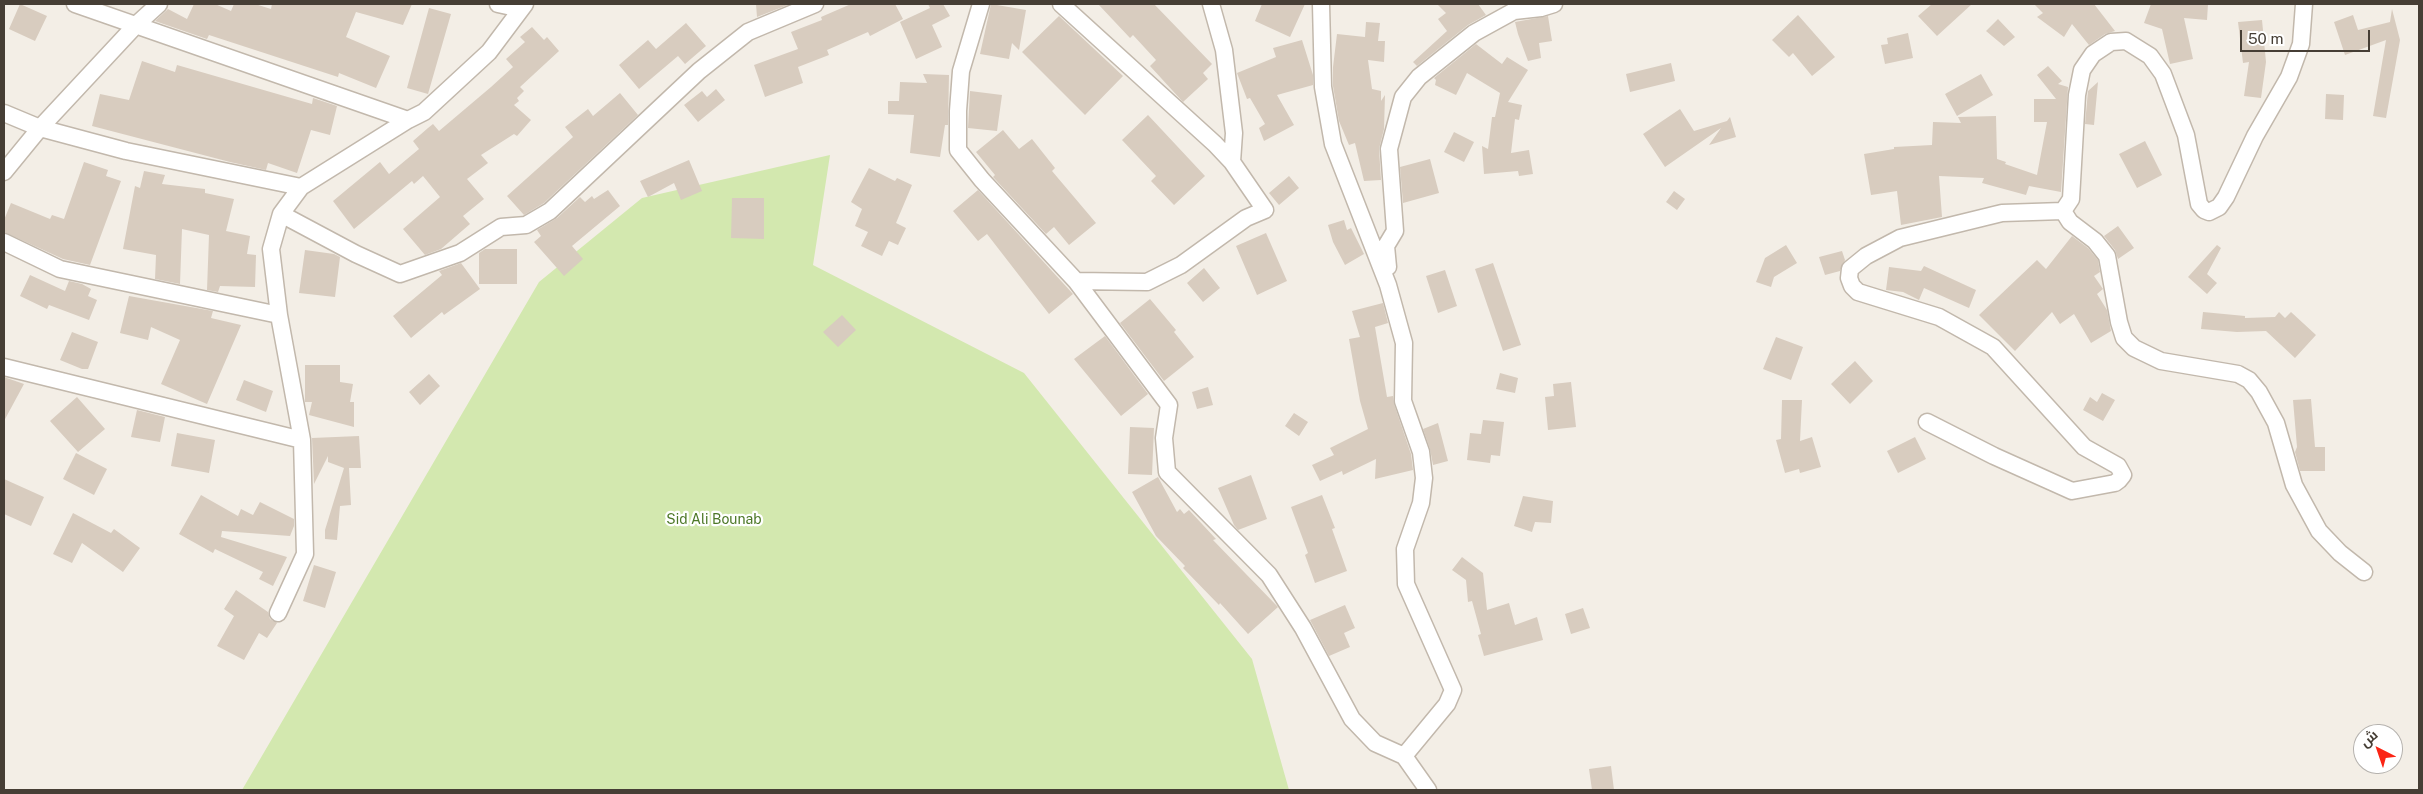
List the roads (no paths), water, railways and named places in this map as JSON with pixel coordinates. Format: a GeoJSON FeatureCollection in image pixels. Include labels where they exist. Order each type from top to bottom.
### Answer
{"type":"FeatureCollection","features":[{"type":"Feature","properties":{"kind":"street"},"geometry":{"type":"LineString","coordinates":[[75,4],[408,120]]}},
{"type":"Feature","properties":{"kind":"street"},"geometry":{"type":"LineString","coordinates":[[4,172],[40,128],[136,25],[159,4]]}},
{"type":"Feature","properties":{"kind":"street"},"geometry":{"type":"LineString","coordinates":[[498,4],[523,7]]}},
{"type":"Feature","properties":{"kind":"street"},"geometry":{"type":"LineString","coordinates":[[281,214],[356,254],[400,274],[460,253],[500,227],[526,225],[550,211],[699,71],[748,32],[815,4]]}},
{"type":"Feature","properties":{"kind":"street"},"geometry":{"type":"LineString","coordinates":[[981,4],[962,70],[958,111],[958,150],[982,180],[1076,280],[1168,405],[1164,438],[1167,472],[1269,575],[1302,628],[1352,719],[1375,743],[1404,756],[1428,790]]}},
{"type":"Feature","properties":{"kind":"street"},"geometry":{"type":"LineString","coordinates":[[1061,4],[1232,162],[1265,210],[1246,218],[1181,265],[1147,282],[1076,280]]}},
{"type":"Feature","properties":{"kind":"street"},"geometry":{"type":"LineString","coordinates":[[1211,4],[1224,50],[1234,133],[1232,162]]}},
{"type":"Feature","properties":{"kind":"street"},"geometry":{"type":"LineString","coordinates":[[1321,4],[1323,87],[1334,144],[1388,285],[1404,343],[1403,401],[1421,452],[1424,478],[1421,503],[1405,549],[1406,584],[1453,690],[1447,704],[1404,756]]}},
{"type":"Feature","properties":{"kind":"street"},"geometry":{"type":"LineString","coordinates":[[1388,285],[1386,246],[1395,231],[1389,149],[1403,97],[1419,77],[1474,33],[1514,11],[1541,8],[1554,4]]}},
{"type":"Feature","properties":{"kind":"street"},"geometry":{"type":"LineString","coordinates":[[1927,422],[1994,456],[2072,491],[2115,483],[2123,475],[2118,466],[2084,447],[1993,347],[1939,317],[1858,292],[1852,286],[1849,278],[1850,269],[1866,256],[1900,238],[2002,213],[2054,213],[2063,211],[2070,199],[2077,95],[2082,70],[2093,54],[2111,42],[2126,41],[2150,56],[2163,74],[2186,135],[2199,204],[2204,210],[2209,212],[2218,207],[2226,197],[2254,136],[2289,77],[2301,44],[2304,4]]}},
{"type":"Feature","properties":{"kind":"street"},"geometry":{"type":"LineString","coordinates":[[278,613],[305,554],[302,440],[279,315],[271,249],[281,214],[301,187],[424,112],[489,52],[523,7]]}},
{"type":"Feature","properties":{"kind":"street"},"geometry":{"type":"LineString","coordinates":[[4,113],[40,128],[126,151],[301,187]]}},
{"type":"Feature","properties":{"kind":"street"},"geometry":{"type":"LineString","coordinates":[[2063,211],[2070,222],[2095,242],[2107,256],[2119,322],[2124,338],[2134,348],[2161,361],[2238,374],[2249,380],[2276,423],[2294,486],[2319,531],[2340,553],[2364,572]]}},
{"type":"Feature","properties":{"kind":"street"},"geometry":{"type":"LineString","coordinates":[[4,242],[60,269],[279,315]]}},
{"type":"Feature","properties":{"kind":"street"},"geometry":{"type":"LineString","coordinates":[[4,367],[302,440]]}},
{"type":"Feature","properties":{"kind":"park label","name":"Sid Ali Bounab"},"geometry":{"type":"Point","coordinates":[714,520]}}]}
